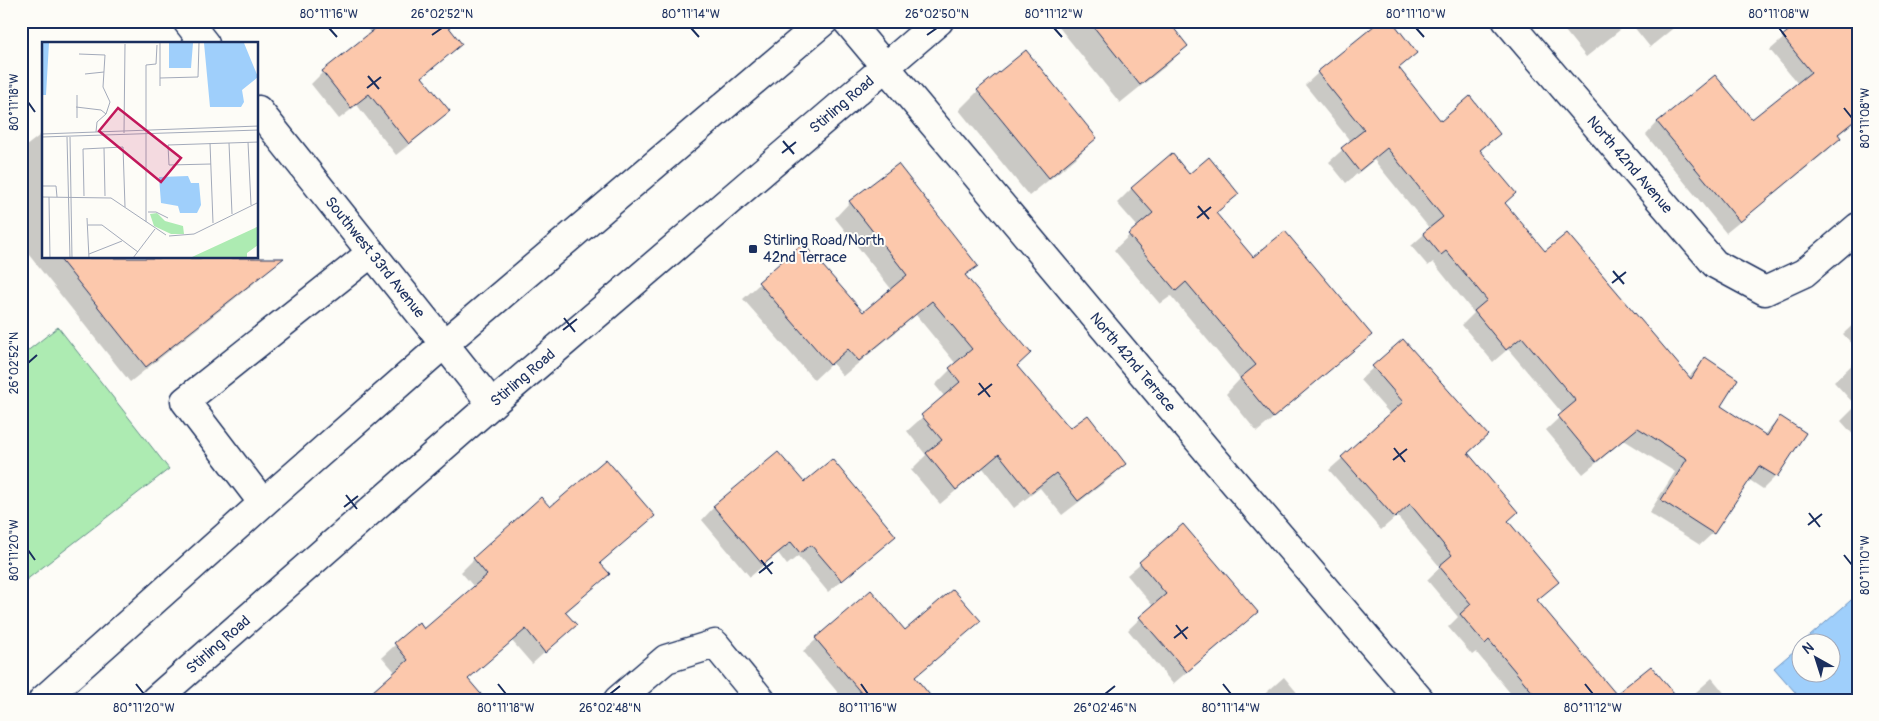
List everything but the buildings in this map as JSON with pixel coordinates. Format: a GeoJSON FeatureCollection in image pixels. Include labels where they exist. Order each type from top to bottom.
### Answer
{"type":"FeatureCollection","features":[{"type":"Feature","properties":{"kind":"main road"},"geometry":{"type":"LineString","coordinates":[[187,21],[203,42]]}},
{"type":"Feature","properties":{"kind":"main road"},"geometry":{"type":"LineString","coordinates":[[43,700],[444,344],[824,21]]}},
{"type":"Feature","properties":{"kind":"main road","name":"North 42nd Terrace"},"geometry":{"type":"LineString","coordinates":[[847,21],[1215,460],[1420,700]]}},
{"type":"Feature","properties":{"kind":"main road","name":"Stirling Road"},"geometry":{"type":"LineString","coordinates":[[155,700],[492,404],[939,21]]}},
{"type":"Feature","properties":{"kind":"main road","name":"North 42nd Avenue"},"geometry":{"type":"LineString","coordinates":[[1507,21],[1715,264],[1765,292],[1804,273],[1858,227]]}},
{"type":"Feature","properties":{"kind":"main road","name":"Southwest 33rd Avenue"},"geometry":{"type":"LineString","coordinates":[[259,111],[492,404]]}},
{"type":"Feature","properties":{"kind":"main road"},"geometry":{"type":"LineString","coordinates":[[263,503],[185,401],[372,253]]}},
{"type":"Feature","properties":{"kind":"main road"},"geometry":{"type":"LineString","coordinates":[[618,700],[666,659],[715,644],[761,700]]}},
{"type":"Feature","properties":{"kind":"green space"},"geometry":{"type":"Polygon","coordinates":[[[58,327],[169,469],[21,584],[21,356],[58,327]]]}},
{"type":"Feature","properties":{"kind":"water"},"geometry":{"type":"Polygon","coordinates":[[[1858,594],[1858,700],[1802,700],[1774,668],[1792,653],[1792,684],[1842,684],[1842,634],[1812,634],[1858,594]]]}},
{"type":"Feature","properties":{"kind":"place","name":"Stirling Road/North 42nd Terrace"},"geometry":{"type":"Point","coordinates":[753,249]}}]}
